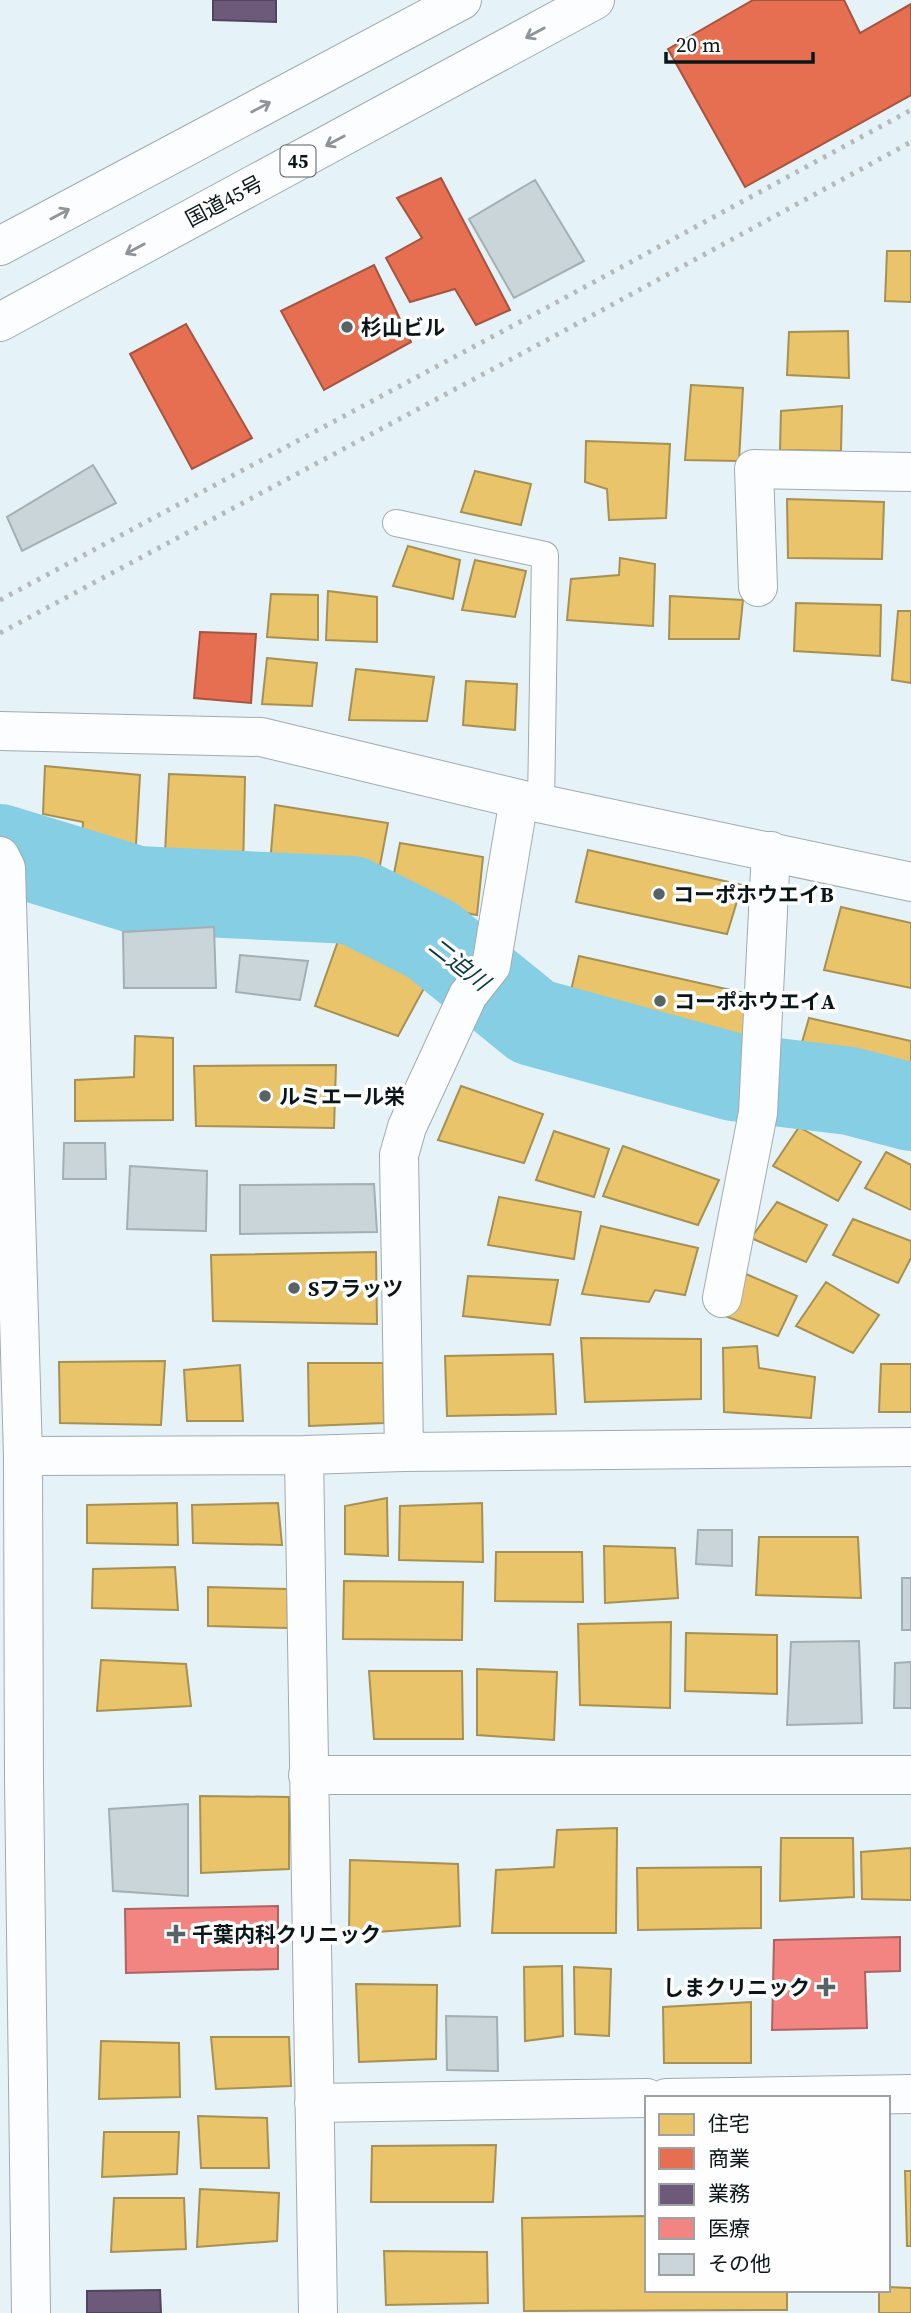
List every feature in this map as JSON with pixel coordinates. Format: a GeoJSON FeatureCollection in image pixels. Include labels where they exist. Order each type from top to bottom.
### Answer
{"type":"FeatureCollection","features":[{"type":"Feature","properties":{"kind":"main road"},"geometry":{"type":"LineString","coordinates":[[0,246],[462,0]]}},
{"type":"Feature","properties":{"kind":"main road","name":"国道45号"},"geometry":{"type":"LineString","coordinates":[[0,322],[595,0]]}},
{"type":"Feature","properties":{"kind":"main road"},"geometry":{"type":"LineString","coordinates":[[758,587],[754,469],[911,472]]}},
{"type":"Feature","properties":{"kind":"main road"},"geometry":{"type":"LineString","coordinates":[[0,731],[261,737],[530,801],[911,882]]}},
{"type":"Feature","properties":{"kind":"main road"},"geometry":{"type":"LineString","coordinates":[[404,1452],[399,1155],[407,1127],[468,995],[491,965],[530,801]]}},
{"type":"Feature","properties":{"kind":"main road"},"geometry":{"type":"LineString","coordinates":[[722,1298],[758,1113],[771,851]]}},
{"type":"Feature","properties":{"kind":"main road"},"geometry":{"type":"LineString","coordinates":[[3,862],[8,1182],[23,1456],[12,1779],[32,2313]]}},
{"type":"Feature","properties":{"kind":"main road"},"geometry":{"type":"LineString","coordinates":[[23,1456],[911,1447]]}},
{"type":"Feature","properties":{"kind":"main road"},"geometry":{"type":"LineString","coordinates":[[304,1455],[318,2313]]}},
{"type":"Feature","properties":{"kind":"main road"},"geometry":{"type":"LineString","coordinates":[[308,1775],[911,1775]]}},
{"type":"Feature","properties":{"kind":"main road"},"geometry":{"type":"LineString","coordinates":[[788,2096],[911,2094]]}},
{"type":"Feature","properties":{"kind":"main road"},"geometry":{"type":"LineString","coordinates":[[314,2103],[645,2098]]}},
{"type":"Feature","properties":{"kind":"lane"},"geometry":{"type":"LineString","coordinates":[[396,523],[545,555],[530,801]]}},
{"type":"Feature","properties":{"kind":"building: 住宅"},"geometry":{"type":"Polygon","coordinates":[[[887,251],[911,251],[911,302],[885,301],[887,251]]]}},
{"type":"Feature","properties":{"kind":"building: 住宅"},"geometry":{"type":"Polygon","coordinates":[[[848,331],[849,378],[787,375],[789,332],[848,331]]]}},
{"type":"Feature","properties":{"kind":"building: 住宅"},"geometry":{"type":"Polygon","coordinates":[[[691,385],[743,388],[739,461],[685,460],[691,385]]]}},
{"type":"Feature","properties":{"kind":"building: 住宅"},"geometry":{"type":"Polygon","coordinates":[[[842,406],[841,451],[780,450],[781,411],[842,406]]]}},
{"type":"Feature","properties":{"kind":"building: 住宅"},"geometry":{"type":"Polygon","coordinates":[[[586,441],[670,444],[666,518],[609,520],[607,489],[585,482],[586,441]]]}},
{"type":"Feature","properties":{"kind":"building: 住宅"},"geometry":{"type":"Polygon","coordinates":[[[475,471],[531,484],[521,525],[461,512],[475,471]]]}},
{"type":"Feature","properties":{"kind":"building: 住宅"},"geometry":{"type":"Polygon","coordinates":[[[787,499],[884,502],[882,559],[788,558],[787,499]]]}},
{"type":"Feature","properties":{"kind":"building: 住宅"},"geometry":{"type":"Polygon","coordinates":[[[408,546],[460,560],[453,599],[393,586],[408,546]]]}},
{"type":"Feature","properties":{"kind":"building: 住宅"},"geometry":{"type":"Polygon","coordinates":[[[620,558],[655,564],[653,626],[567,620],[571,579],[619,575],[620,558]]]}},
{"type":"Feature","properties":{"kind":"building: 住宅"},"geometry":{"type":"Polygon","coordinates":[[[475,560],[526,571],[515,617],[462,610],[475,560]]]}},
{"type":"Feature","properties":{"kind":"building: 住宅"},"geometry":{"type":"Polygon","coordinates":[[[328,591],[377,597],[377,642],[326,640],[328,591]]]}},
{"type":"Feature","properties":{"kind":"building: 住宅"},"geometry":{"type":"Polygon","coordinates":[[[271,594],[318,595],[318,640],[267,637],[271,594]]]}},
{"type":"Feature","properties":{"kind":"building: 住宅"},"geometry":{"type":"Polygon","coordinates":[[[670,596],[743,600],[739,639],[669,639],[670,596]]]}},
{"type":"Feature","properties":{"kind":"building: 住宅"},"geometry":{"type":"Polygon","coordinates":[[[796,603],[881,605],[880,656],[794,651],[796,603]]]}},
{"type":"Feature","properties":{"kind":"building: 住宅"},"geometry":{"type":"Polygon","coordinates":[[[898,611],[911,611],[911,683],[892,680],[898,611]]]}},
{"type":"Feature","properties":{"kind":"building: 住宅"},"geometry":{"type":"Polygon","coordinates":[[[267,658],[317,663],[312,706],[262,704],[267,658]]]}},
{"type":"Feature","properties":{"kind":"building: 住宅"},"geometry":{"type":"Polygon","coordinates":[[[356,669],[434,677],[427,721],[349,720],[356,669]]]}},
{"type":"Feature","properties":{"kind":"building: 住宅"},"geometry":{"type":"Polygon","coordinates":[[[466,681],[517,684],[515,730],[463,725],[466,681]]]}},
{"type":"Feature","properties":{"kind":"building: 住宅"},"geometry":{"type":"Polygon","coordinates":[[[45,766],[140,775],[135,862],[81,856],[83,822],[43,814],[45,766]]]}},
{"type":"Feature","properties":{"kind":"building: 住宅"},"geometry":{"type":"Polygon","coordinates":[[[169,774],[245,777],[243,872],[164,873],[169,774]]]}},
{"type":"Feature","properties":{"kind":"building: 住宅"},"geometry":{"type":"Polygon","coordinates":[[[275,805],[388,823],[377,881],[270,864],[275,805]]]}},
{"type":"Feature","properties":{"kind":"building: 住宅"},"geometry":{"type":"Polygon","coordinates":[[[400,843],[483,857],[477,915],[389,899],[400,843]]]}},
{"type":"Feature","properties":{"kind":"building: 住宅","name":"コーポホウエイB"},"geometry":{"type":"Polygon","coordinates":[[[588,850],[742,885],[727,934],[576,902],[588,850]]]}},
{"type":"Feature","properties":{"kind":"building: 住宅"},"geometry":{"type":"Polygon","coordinates":[[[841,907],[911,923],[911,988],[824,970],[841,907]]]}},
{"type":"Feature","properties":{"kind":"building: 住宅"},"geometry":{"type":"Polygon","coordinates":[[[338,941],[429,979],[398,1036],[315,1006],[338,941]]]}},
{"type":"Feature","properties":{"kind":"building: 住宅","name":"コーポホウエイA"},"geometry":{"type":"Polygon","coordinates":[[[579,956],[753,995],[739,1051],[567,1008],[579,956]]]}},
{"type":"Feature","properties":{"kind":"building: 住宅"},"geometry":{"type":"Polygon","coordinates":[[[809,1018],[911,1041],[911,1074],[906,1094],[794,1070],[809,1018]]]}},
{"type":"Feature","properties":{"kind":"building: 住宅"},"geometry":{"type":"Polygon","coordinates":[[[135,1036],[173,1038],[173,1120],[75,1121],[75,1080],[134,1077],[135,1036]]]}},
{"type":"Feature","properties":{"kind":"building: 住宅","name":"ルミエール栄"},"geometry":{"type":"Polygon","coordinates":[[[336,1065],[334,1128],[196,1126],[194,1066],[336,1065]]]}},
{"type":"Feature","properties":{"kind":"building: 住宅"},"geometry":{"type":"Polygon","coordinates":[[[461,1086],[543,1114],[524,1163],[438,1140],[461,1086]]]}},
{"type":"Feature","properties":{"kind":"building: 住宅"},"geometry":{"type":"Polygon","coordinates":[[[799,1127],[861,1162],[838,1201],[773,1166],[799,1127]]]}},
{"type":"Feature","properties":{"kind":"building: 住宅"},"geometry":{"type":"Polygon","coordinates":[[[554,1131],[609,1149],[594,1197],[536,1180],[554,1131]]]}},
{"type":"Feature","properties":{"kind":"building: 住宅"},"geometry":{"type":"Polygon","coordinates":[[[623,1146],[719,1180],[698,1225],[603,1196],[623,1146]]]}},
{"type":"Feature","properties":{"kind":"building: 住宅"},"geometry":{"type":"Polygon","coordinates":[[[886,1152],[911,1165],[911,1210],[865,1188],[886,1152]]]}},
{"type":"Feature","properties":{"kind":"building: 住宅"},"geometry":{"type":"Polygon","coordinates":[[[499,1197],[581,1212],[574,1259],[488,1245],[499,1197]]]}},
{"type":"Feature","properties":{"kind":"building: 住宅"},"geometry":{"type":"Polygon","coordinates":[[[777,1202],[827,1225],[806,1262],[751,1238],[777,1202]]]}},
{"type":"Feature","properties":{"kind":"building: 住宅"},"geometry":{"type":"Polygon","coordinates":[[[853,1219],[911,1241],[911,1258],[898,1283],[833,1255],[853,1219]]]}},
{"type":"Feature","properties":{"kind":"building: 住宅"},"geometry":{"type":"Polygon","coordinates":[[[601,1226],[698,1248],[685,1295],[655,1290],[649,1302],[582,1294],[601,1226]]]}},
{"type":"Feature","properties":{"kind":"building: 住宅","name":"Sフラッツ"},"geometry":{"type":"Polygon","coordinates":[[[376,1252],[377,1324],[213,1321],[211,1255],[376,1252]]]}},
{"type":"Feature","properties":{"kind":"building: 住宅"},"geometry":{"type":"Polygon","coordinates":[[[746,1274],[797,1296],[778,1336],[725,1316],[746,1274]]]}},
{"type":"Feature","properties":{"kind":"building: 住宅"},"geometry":{"type":"Polygon","coordinates":[[[468,1276],[558,1280],[550,1325],[463,1316],[468,1276]]]}},
{"type":"Feature","properties":{"kind":"building: 住宅"},"geometry":{"type":"Polygon","coordinates":[[[826,1282],[879,1315],[853,1353],[796,1326],[826,1282]]]}},
{"type":"Feature","properties":{"kind":"building: 住宅"},"geometry":{"type":"Polygon","coordinates":[[[581,1338],[701,1339],[701,1399],[585,1402],[581,1338]]]}},
{"type":"Feature","properties":{"kind":"building: 住宅"},"geometry":{"type":"Polygon","coordinates":[[[757,1346],[759,1368],[815,1377],[811,1418],[724,1412],[723,1348],[757,1346]]]}},
{"type":"Feature","properties":{"kind":"building: 住宅"},"geometry":{"type":"Polygon","coordinates":[[[553,1354],[556,1414],[447,1416],[445,1356],[553,1354]]]}},
{"type":"Feature","properties":{"kind":"building: 住宅"},"geometry":{"type":"Polygon","coordinates":[[[165,1361],[161,1425],[60,1423],[59,1362],[165,1361]]]}},
{"type":"Feature","properties":{"kind":"building: 住宅"},"geometry":{"type":"Polygon","coordinates":[[[308,1363],[383,1363],[384,1423],[309,1426],[308,1363]]]}},
{"type":"Feature","properties":{"kind":"building: 住宅"},"geometry":{"type":"Polygon","coordinates":[[[881,1364],[911,1364],[911,1412],[879,1412],[881,1364]]]}},
{"type":"Feature","properties":{"kind":"building: 住宅"},"geometry":{"type":"Polygon","coordinates":[[[240,1365],[243,1421],[187,1421],[184,1370],[240,1365]]]}},
{"type":"Feature","properties":{"kind":"building: 住宅"},"geometry":{"type":"Polygon","coordinates":[[[387,1498],[388,1556],[345,1554],[345,1506],[387,1498]]]}},
{"type":"Feature","properties":{"kind":"building: 住宅"},"geometry":{"type":"Polygon","coordinates":[[[177,1503],[178,1545],[87,1543],[87,1505],[177,1503]]]}},
{"type":"Feature","properties":{"kind":"building: 住宅"},"geometry":{"type":"Polygon","coordinates":[[[278,1503],[282,1545],[193,1543],[192,1505],[278,1503]]]}},
{"type":"Feature","properties":{"kind":"building: 住宅"},"geometry":{"type":"Polygon","coordinates":[[[482,1503],[483,1562],[399,1560],[400,1506],[482,1503]]]}},
{"type":"Feature","properties":{"kind":"building: 住宅"},"geometry":{"type":"Polygon","coordinates":[[[759,1537],[858,1537],[861,1598],[756,1595],[759,1537]]]}},
{"type":"Feature","properties":{"kind":"building: 住宅"},"geometry":{"type":"Polygon","coordinates":[[[604,1546],[675,1548],[678,1598],[605,1603],[604,1546]]]}},
{"type":"Feature","properties":{"kind":"building: 住宅"},"geometry":{"type":"Polygon","coordinates":[[[496,1552],[582,1552],[583,1602],[495,1601],[496,1552]]]}},
{"type":"Feature","properties":{"kind":"building: 住宅"},"geometry":{"type":"Polygon","coordinates":[[[175,1567],[178,1610],[92,1608],[93,1569],[175,1567]]]}},
{"type":"Feature","properties":{"kind":"building: 住宅"},"geometry":{"type":"Polygon","coordinates":[[[344,1581],[463,1582],[462,1640],[343,1639],[344,1581]]]}},
{"type":"Feature","properties":{"kind":"building: 住宅"},"geometry":{"type":"Polygon","coordinates":[[[208,1587],[287,1589],[288,1628],[208,1626],[208,1587]]]}},
{"type":"Feature","properties":{"kind":"building: 住宅"},"geometry":{"type":"Polygon","coordinates":[[[671,1622],[670,1708],[580,1705],[578,1624],[671,1622]]]}},
{"type":"Feature","properties":{"kind":"building: 住宅"},"geometry":{"type":"Polygon","coordinates":[[[686,1633],[777,1635],[777,1694],[685,1691],[686,1633]]]}},
{"type":"Feature","properties":{"kind":"building: 住宅"},"geometry":{"type":"Polygon","coordinates":[[[101,1660],[186,1664],[191,1706],[97,1711],[101,1660]]]}},
{"type":"Feature","properties":{"kind":"building: 住宅"},"geometry":{"type":"Polygon","coordinates":[[[477,1669],[557,1672],[554,1740],[477,1735],[477,1669]]]}},
{"type":"Feature","properties":{"kind":"building: 住宅"},"geometry":{"type":"Polygon","coordinates":[[[369,1671],[462,1671],[463,1739],[374,1739],[369,1671]]]}},
{"type":"Feature","properties":{"kind":"building: 住宅"},"geometry":{"type":"Polygon","coordinates":[[[200,1796],[289,1797],[289,1869],[201,1873],[200,1796]]]}},
{"type":"Feature","properties":{"kind":"building: 住宅"},"geometry":{"type":"Polygon","coordinates":[[[617,1828],[616,1933],[492,1933],[496,1870],[554,1867],[557,1830],[617,1828]]]}},
{"type":"Feature","properties":{"kind":"building: 住宅"},"geometry":{"type":"Polygon","coordinates":[[[781,1838],[853,1838],[854,1897],[780,1901],[781,1838]]]}},
{"type":"Feature","properties":{"kind":"building: 住宅"},"geometry":{"type":"Polygon","coordinates":[[[911,1848],[911,1900],[862,1899],[861,1852],[911,1848]]]}},
{"type":"Feature","properties":{"kind":"building: 住宅"},"geometry":{"type":"Polygon","coordinates":[[[350,1860],[458,1864],[460,1926],[349,1934],[350,1860]]]}},
{"type":"Feature","properties":{"kind":"building: 住宅"},"geometry":{"type":"Polygon","coordinates":[[[761,1867],[761,1928],[638,1930],[637,1868],[761,1867]]]}},
{"type":"Feature","properties":{"kind":"building: 住宅"},"geometry":{"type":"Polygon","coordinates":[[[562,1966],[563,2036],[525,2041],[524,1967],[562,1966]]]}},
{"type":"Feature","properties":{"kind":"building: 住宅"},"geometry":{"type":"Polygon","coordinates":[[[574,1967],[611,1969],[609,2036],[575,2034],[574,1967]]]}},
{"type":"Feature","properties":{"kind":"building: 住宅"},"geometry":{"type":"Polygon","coordinates":[[[356,1984],[437,1985],[436,2059],[359,2062],[356,1984]]]}},
{"type":"Feature","properties":{"kind":"building: 住宅"},"geometry":{"type":"Polygon","coordinates":[[[751,2002],[751,2063],[664,2063],[663,2007],[751,2002]]]}},
{"type":"Feature","properties":{"kind":"building: 住宅"},"geometry":{"type":"Polygon","coordinates":[[[211,2037],[289,2037],[291,2086],[216,2089],[211,2037]]]}},
{"type":"Feature","properties":{"kind":"building: 住宅"},"geometry":{"type":"Polygon","coordinates":[[[101,2041],[179,2043],[180,2097],[99,2099],[101,2041]]]}},
{"type":"Feature","properties":{"kind":"building: 住宅"},"geometry":{"type":"Polygon","coordinates":[[[198,2116],[267,2118],[269,2168],[201,2168],[198,2116]]]}},
{"type":"Feature","properties":{"kind":"building: 住宅"},"geometry":{"type":"Polygon","coordinates":[[[104,2132],[179,2132],[177,2174],[102,2177],[104,2132]]]}},
{"type":"Feature","properties":{"kind":"building: 住宅"},"geometry":{"type":"Polygon","coordinates":[[[496,2145],[493,2202],[371,2202],[372,2146],[496,2145]]]}},
{"type":"Feature","properties":{"kind":"building: 住宅"},"geometry":{"type":"Polygon","coordinates":[[[905,2171],[911,2171],[911,2246],[907,2246],[905,2171]]]}},
{"type":"Feature","properties":{"kind":"building: 住宅"},"geometry":{"type":"Polygon","coordinates":[[[200,2189],[279,2193],[277,2241],[197,2247],[200,2189]]]}},
{"type":"Feature","properties":{"kind":"building: 住宅"},"geometry":{"type":"Polygon","coordinates":[[[114,2198],[184,2198],[186,2249],[111,2252],[114,2198]]]}},
{"type":"Feature","properties":{"kind":"building: 住宅"},"geometry":{"type":"Polygon","coordinates":[[[645,2216],[645,2292],[787,2292],[787,2310],[524,2311],[522,2218],[645,2216]]]}},
{"type":"Feature","properties":{"kind":"building: 住宅"},"geometry":{"type":"Polygon","coordinates":[[[384,2251],[487,2252],[488,2303],[386,2305],[384,2251]]]}},
{"type":"Feature","properties":{"kind":"building: 住宅"},"geometry":{"type":"Polygon","coordinates":[[[890,2287],[911,2288],[911,2313],[879,2313],[879,2292],[890,2292],[890,2287]]]}},
{"type":"Feature","properties":{"kind":"building: 商業"},"geometry":{"type":"Polygon","coordinates":[[[753,0],[844,0],[860,33],[911,4],[911,95],[745,187],[668,49],[753,0]]]}},
{"type":"Feature","properties":{"kind":"building: 商業"},"geometry":{"type":"Polygon","coordinates":[[[441,178],[510,310],[476,325],[455,289],[410,302],[386,258],[422,238],[397,198],[441,178]]]}},
{"type":"Feature","properties":{"kind":"building: 商業","name":"杉山ビル"},"geometry":{"type":"Polygon","coordinates":[[[374,265],[411,342],[324,390],[281,311],[374,265]]]}},
{"type":"Feature","properties":{"kind":"building: 商業"},"geometry":{"type":"Polygon","coordinates":[[[186,324],[252,438],[192,469],[130,354],[186,324]]]}},
{"type":"Feature","properties":{"kind":"building: 商業"},"geometry":{"type":"Polygon","coordinates":[[[200,632],[256,634],[251,703],[194,698],[200,632]]]}},
{"type":"Feature","properties":{"kind":"building: 業務"},"geometry":{"type":"Polygon","coordinates":[[[213,0],[276,0],[276,22],[213,20],[213,0]]]}},
{"type":"Feature","properties":{"kind":"building: 業務"},"geometry":{"type":"Polygon","coordinates":[[[160,2290],[161,2313],[87,2313],[87,2291],[160,2290]]]}},
{"type":"Feature","properties":{"kind":"building: 医療"},"geometry":{"type":"Polygon","coordinates":[[[278,1906],[278,1969],[126,1973],[125,1909],[278,1906]]]}},
{"type":"Feature","properties":{"kind":"building: 医療"},"geometry":{"type":"Polygon","coordinates":[[[900,1937],[900,1971],[865,1972],[867,2028],[772,2030],[774,1940],[900,1937]]]}},
{"type":"Feature","properties":{"kind":"building: その他"},"geometry":{"type":"Polygon","coordinates":[[[535,180],[584,261],[514,298],[469,219],[535,180]]]}},
{"type":"Feature","properties":{"kind":"building: その他"},"geometry":{"type":"Polygon","coordinates":[[[93,465],[116,503],[22,551],[7,517],[93,465]]]}},
{"type":"Feature","properties":{"kind":"building: その他"},"geometry":{"type":"Polygon","coordinates":[[[214,927],[216,988],[124,988],[123,932],[214,927]]]}},
{"type":"Feature","properties":{"kind":"building: その他"},"geometry":{"type":"Polygon","coordinates":[[[240,955],[308,961],[300,1000],[236,992],[240,955]]]}},
{"type":"Feature","properties":{"kind":"building: その他"},"geometry":{"type":"Polygon","coordinates":[[[64,1143],[105,1143],[106,1179],[63,1179],[64,1143]]]}},
{"type":"Feature","properties":{"kind":"building: その他"},"geometry":{"type":"Polygon","coordinates":[[[130,1166],[207,1171],[206,1231],[127,1229],[130,1166]]]}},
{"type":"Feature","properties":{"kind":"building: その他"},"geometry":{"type":"Polygon","coordinates":[[[374,1184],[377,1232],[240,1234],[240,1185],[374,1184]]]}},
{"type":"Feature","properties":{"kind":"building: その他"},"geometry":{"type":"Polygon","coordinates":[[[698,1530],[732,1530],[732,1566],[696,1564],[698,1530]]]}},
{"type":"Feature","properties":{"kind":"building: その他"},"geometry":{"type":"Polygon","coordinates":[[[902,1578],[911,1578],[911,1630],[902,1630],[902,1578]]]}},
{"type":"Feature","properties":{"kind":"building: その他"},"geometry":{"type":"Polygon","coordinates":[[[859,1641],[862,1723],[787,1725],[791,1642],[859,1641]]]}},
{"type":"Feature","properties":{"kind":"building: その他"},"geometry":{"type":"Polygon","coordinates":[[[911,1662],[911,1708],[894,1708],[895,1663],[911,1662]]]}},
{"type":"Feature","properties":{"kind":"building: その他"},"geometry":{"type":"Polygon","coordinates":[[[188,1804],[188,1896],[113,1891],[109,1809],[188,1804]]]}},
{"type":"Feature","properties":{"kind":"building: その他"},"geometry":{"type":"Polygon","coordinates":[[[446,2016],[497,2017],[498,2071],[447,2070],[446,2016]]]}},
{"type":"Feature","properties":{"kind":"waterway","name":"二迫川"},"geometry":{"type":"LineString","coordinates":[[0,848],[137,890],[352,900],[432,940],[533,1022],[734,1077],[850,1091],[911,1107]]}},
{"type":"Feature","properties":{"kind":"railway"},"geometry":{"type":"LineString","coordinates":[[0,600],[911,110]]}},
{"type":"Feature","properties":{"kind":"railway"},"geometry":{"type":"LineString","coordinates":[[0,633],[911,142]]}},
{"type":"Feature","properties":{"kind":"place","name":"杉山ビル"},"geometry":{"type":"Point","coordinates":[347,327]}},
{"type":"Feature","properties":{"kind":"place","name":"コーポホウエイB"},"geometry":{"type":"Point","coordinates":[659,894]}},
{"type":"Feature","properties":{"kind":"place","name":"コーポホウエイA"},"geometry":{"type":"Point","coordinates":[660,1001]}},
{"type":"Feature","properties":{"kind":"place","name":"ルミエール栄"},"geometry":{"type":"Point","coordinates":[265,1096]}},
{"type":"Feature","properties":{"kind":"place","name":"Sフラッツ"},"geometry":{"type":"Point","coordinates":[294,1288]}},
{"type":"Feature","properties":{"kind":"place","name":"千葉内科クリニック"},"geometry":{"type":"Point","coordinates":[176,1934]}},
{"type":"Feature","properties":{"kind":"place","name":"しまクリニック"},"geometry":{"type":"Point","coordinates":[826,1987]}}]}
